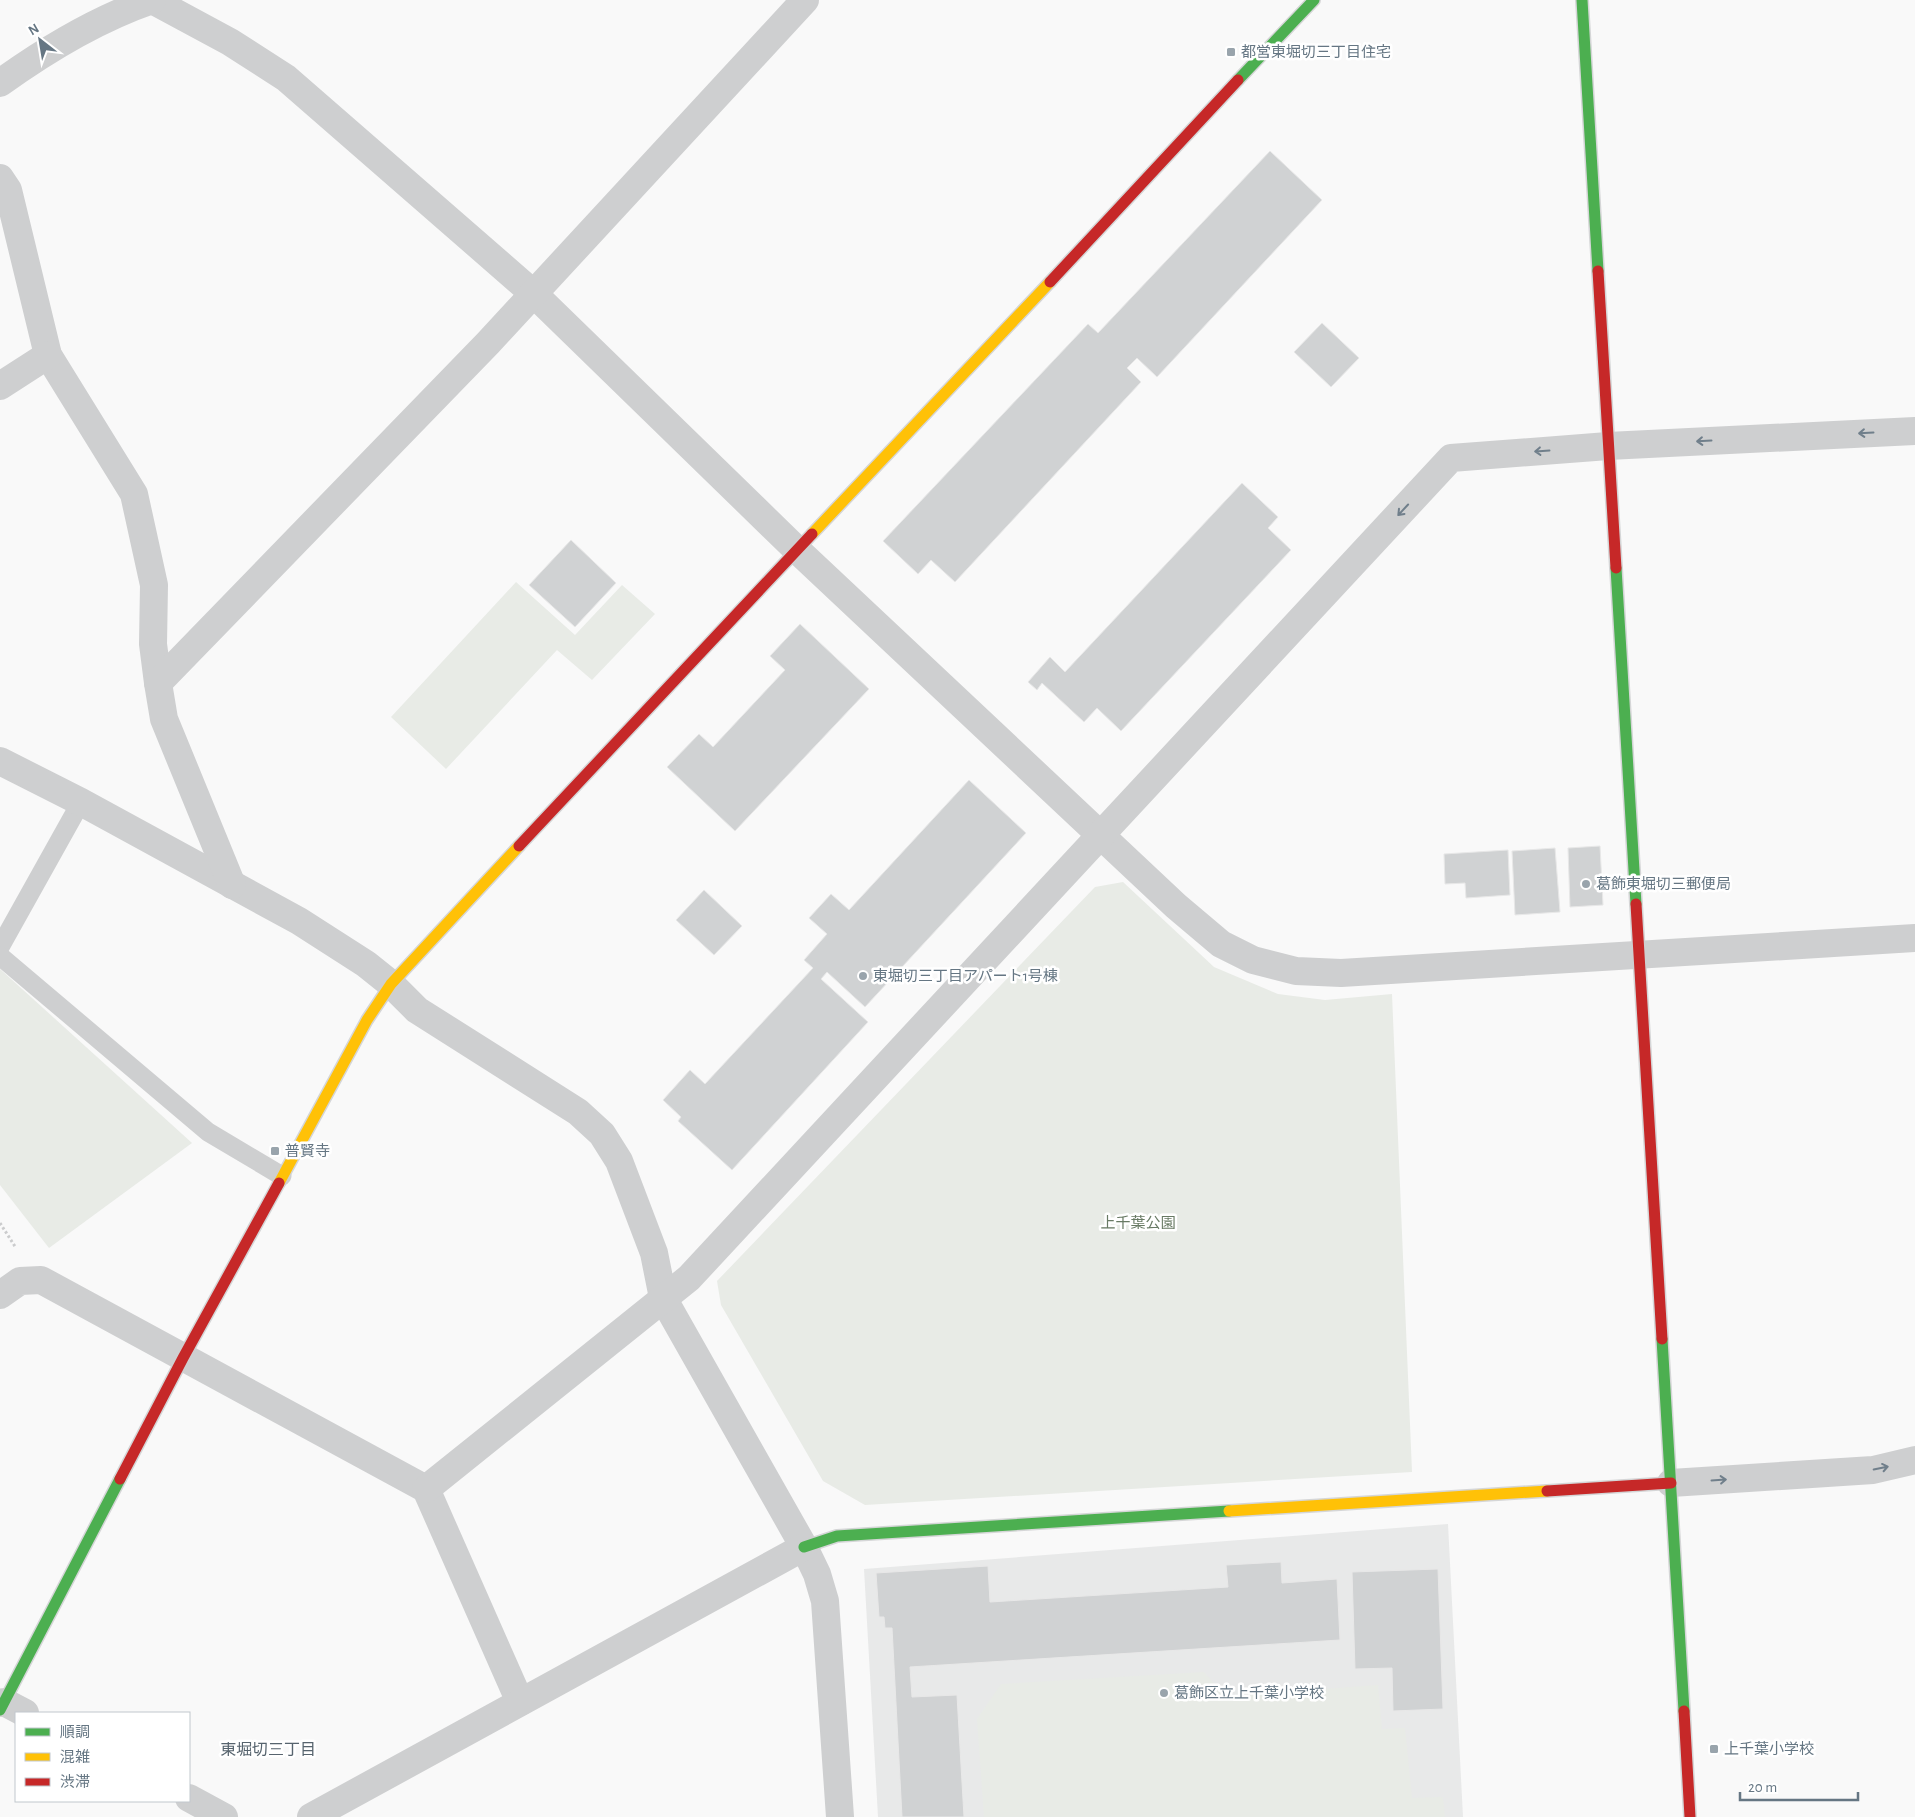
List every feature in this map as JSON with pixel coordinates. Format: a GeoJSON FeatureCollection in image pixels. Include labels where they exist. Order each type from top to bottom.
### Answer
{"type":"FeatureCollection","features":[{"type":"Feature","properties":{"kind":"street"},"geometry":{"type":"LineString","coordinates":[[0,83],[40,54],[122,10],[152,0],[230,42],[286,78],[534,294],[796,549],[1176,906],[1221,944],[1253,960],[1296,971],[1341,973],[1915,938]]}},
{"type":"Feature","properties":{"kind":"street"},"geometry":{"type":"LineString","coordinates":[[158,683],[534,294],[805,0]]}},
{"type":"Feature","properties":{"kind":"street"},"geometry":{"type":"LineString","coordinates":[[7,1707],[182,1358],[368,1020],[392,984],[796,549],[1314,0]]}},
{"type":"Feature","properties":{"kind":"street"},"geometry":{"type":"LineString","coordinates":[[1582,0],[1690,1817]]}},
{"type":"Feature","properties":{"kind":"street"},"geometry":{"type":"LineString","coordinates":[[0,178],[8,190],[48,355],[134,494],[154,585],[153,644],[164,720],[232,884]]}},
{"type":"Feature","properties":{"kind":"street"},"geometry":{"type":"LineString","coordinates":[[0,386],[48,355]]}},
{"type":"Feature","properties":{"kind":"street"},"geometry":{"type":"LineString","coordinates":[[426,1489],[689,1278],[1451,458],[1608,446],[1915,431]]}},
{"type":"Feature","properties":{"kind":"street"},"geometry":{"type":"LineString","coordinates":[[0,761],[81,802],[298,921],[366,964],[392,984],[418,1010],[578,1112],[602,1134],[619,1161],[654,1253],[663,1298],[804,1547],[817,1574],[825,1600],[840,1817]]}},
{"type":"Feature","properties":{"kind":"street"},"geometry":{"type":"LineString","coordinates":[[0,1296],[20,1282],[42,1280],[182,1358],[426,1489],[520,1702]]}},
{"type":"Feature","properties":{"kind":"street"},"geometry":{"type":"LineString","coordinates":[[311,1817],[804,1547],[838,1536],[1873,1470],[1915,1460]]}},
{"type":"Feature","properties":{"kind":"street"},"geometry":{"type":"LineString","coordinates":[[190,1799],[224,1817]]}},
{"type":"Feature","properties":{"kind":"lane"},"geometry":{"type":"LineString","coordinates":[[0,947],[81,802]]}},
{"type":"Feature","properties":{"kind":"lane"},"geometry":{"type":"LineString","coordinates":[[0,956],[208,1132],[282,1176]]}},
{"type":"Feature","properties":{"kind":"path"},"geometry":{"type":"LineString","coordinates":[[0,1223],[20,1254]]}},
{"type":"Feature","properties":{"kind":"shaded area","name":"葛飾区立上千葉小学校"},"geometry":{"type":"Polygon","coordinates":[[[1448,1524],[1463,1817],[878,1817],[864,1569],[1448,1524]]]}},
{"type":"Feature","properties":{"kind":"green space"},"geometry":{"type":"Polygon","coordinates":[[[516,582],[575,635],[622,585],[655,614],[592,680],[557,650],[446,769],[391,717],[516,582]]]}},
{"type":"Feature","properties":{"kind":"green space","name":"上千葉公園"},"geometry":{"type":"Polygon","coordinates":[[[1123,882],[1214,967],[1278,994],[1325,1000],[1392,994],[1412,1472],[865,1505],[823,1481],[721,1305],[717,1281],[1095,887],[1123,882]]]}},
{"type":"Feature","properties":{"kind":"green space"},"geometry":{"type":"Polygon","coordinates":[[[0,969],[192,1143],[49,1248],[0,1185],[0,969]]]}},
{"type":"Feature","properties":{"kind":"green space"},"geometry":{"type":"Polygon","coordinates":[[[1204,1672],[1225,1696],[1378,1685],[1382,1729],[1405,1728],[1412,1798],[1443,1797],[1445,1817],[984,1817],[977,1719],[1001,1684],[1204,1672]]]}},
{"type":"Feature","properties":{"kind":"building"},"geometry":{"type":"Polygon","coordinates":[[[1270,151],[1322,200],[1157,377],[1137,358],[1127,368],[1141,382],[955,582],[931,560],[918,574],[883,541],[1088,324],[1098,333],[1270,151]]]}},
{"type":"Feature","properties":{"kind":"building"},"geometry":{"type":"Polygon","coordinates":[[[1322,323],[1359,358],[1331,387],[1294,352],[1322,323]]]}},
{"type":"Feature","properties":{"kind":"building"},"geometry":{"type":"Polygon","coordinates":[[[1242,483],[1278,517],[1268,528],[1291,550],[1121,731],[1097,708],[1084,722],[1042,683],[1037,690],[1028,682],[1050,657],[1065,672],[1242,483]]]}},
{"type":"Feature","properties":{"kind":"building"},"geometry":{"type":"Polygon","coordinates":[[[571,540],[616,583],[575,627],[529,585],[571,540]]]}},
{"type":"Feature","properties":{"kind":"building"},"geometry":{"type":"Polygon","coordinates":[[[800,624],[869,689],[735,831],[667,767],[699,734],[713,747],[785,670],[770,656],[800,624]]]}},
{"type":"Feature","properties":{"kind":"building","name":"東堀切三丁目アパート1号棟"},"geometry":{"type":"Polygon","coordinates":[[[969,780],[1026,833],[865,1007],[827,972],[821,979],[868,1022],[732,1170],[678,1121],[681,1117],[663,1100],[690,1070],[705,1084],[813,968],[804,960],[827,934],[809,918],[831,894],[849,910],[969,780]]]}},
{"type":"Feature","properties":{"kind":"building"},"geometry":{"type":"Polygon","coordinates":[[[1600,846],[1603,905],[1570,907],[1568,848],[1600,846]]]}},
{"type":"Feature","properties":{"kind":"building"},"geometry":{"type":"Polygon","coordinates":[[[1555,848],[1560,912],[1515,915],[1512,851],[1555,848]]]}},
{"type":"Feature","properties":{"kind":"building"},"geometry":{"type":"Polygon","coordinates":[[[1508,850],[1510,895],[1466,898],[1465,883],[1445,884],[1444,854],[1508,850]]]}},
{"type":"Feature","properties":{"kind":"building"},"geometry":{"type":"Polygon","coordinates":[[[704,890],[742,926],[714,955],[676,920],[704,890]]]}},
{"type":"Feature","properties":{"kind":"building"},"geometry":{"type":"Polygon","coordinates":[[[1281,1562],[1282,1583],[1337,1579],[1340,1640],[910,1667],[912,1697],[957,1695],[964,1817],[902,1817],[892,1628],[885,1628],[884,1617],[879,1617],[876,1573],[988,1566],[990,1602],[1228,1587],[1226,1565],[1281,1562]]]}},
{"type":"Feature","properties":{"kind":"building"},"geometry":{"type":"Polygon","coordinates":[[[1438,1569],[1443,1709],[1393,1711],[1392,1668],[1355,1669],[1352,1572],[1438,1569]]]}},
{"type":"Feature","properties":{"kind":"traffic: fast"},"geometry":{"type":"LineString","coordinates":[[1238,80],[1314,0]]}},
{"type":"Feature","properties":{"kind":"traffic: fast"},"geometry":{"type":"LineString","coordinates":[[1582,0],[1598,271]]}},
{"type":"Feature","properties":{"kind":"traffic: fast"},"geometry":{"type":"LineString","coordinates":[[1616,568],[1636,904]]}},
{"type":"Feature","properties":{"kind":"traffic: fast"},"geometry":{"type":"LineString","coordinates":[[1662,1339],[1684,1711]]}},
{"type":"Feature","properties":{"kind":"traffic: fast"},"geometry":{"type":"LineString","coordinates":[[0,1710],[120,1479]]}},
{"type":"Feature","properties":{"kind":"traffic: fast"},"geometry":{"type":"LineString","coordinates":[[804,1547],[837,1536],[1229,1511]]}},
{"type":"Feature","properties":{"kind":"traffic: slow"},"geometry":{"type":"LineString","coordinates":[[812,534],[1050,282]]}},
{"type":"Feature","properties":{"kind":"traffic: slow"},"geometry":{"type":"LineString","coordinates":[[279,1183],[367,1020],[391,984],[519,846]]}},
{"type":"Feature","properties":{"kind":"traffic: slow"},"geometry":{"type":"LineString","coordinates":[[1229,1511],[1547,1491]]}},
{"type":"Feature","properties":{"kind":"traffic: jam"},"geometry":{"type":"LineString","coordinates":[[1050,282],[1238,80]]}},
{"type":"Feature","properties":{"kind":"traffic: jam"},"geometry":{"type":"LineString","coordinates":[[1598,271],[1616,568]]}},
{"type":"Feature","properties":{"kind":"traffic: jam"},"geometry":{"type":"LineString","coordinates":[[519,846],[812,534]]}},
{"type":"Feature","properties":{"kind":"traffic: jam"},"geometry":{"type":"LineString","coordinates":[[1636,904],[1662,1339]]}},
{"type":"Feature","properties":{"kind":"traffic: jam"},"geometry":{"type":"LineString","coordinates":[[120,1479],[183,1358],[279,1183]]}},
{"type":"Feature","properties":{"kind":"traffic: jam"},"geometry":{"type":"LineString","coordinates":[[1547,1491],[1671,1483]]}},
{"type":"Feature","properties":{"kind":"traffic: jam"},"geometry":{"type":"LineString","coordinates":[[1684,1711],[1690,1817]]}},
{"type":"Feature","properties":{"kind":"place","name":"都営東堀切三丁目住宅"},"geometry":{"type":"Point","coordinates":[1231,52]}},
{"type":"Feature","properties":{"kind":"place","name":"葛飾東堀切三郵便局"},"geometry":{"type":"Point","coordinates":[1586,884]}},
{"type":"Feature","properties":{"kind":"place","name":"東堀切三丁目アパート1号棟"},"geometry":{"type":"Point","coordinates":[863,976]}},
{"type":"Feature","properties":{"kind":"place","name":"普賢寺"},"geometry":{"type":"Point","coordinates":[275,1151]}},
{"type":"Feature","properties":{"kind":"place","name":"葛飾区立上千葉小学校"},"geometry":{"type":"Point","coordinates":[1164,1693]}},
{"type":"Feature","properties":{"kind":"place","name":"上千葉小学校"},"geometry":{"type":"Point","coordinates":[1714,1749]}},
{"type":"Feature","properties":{"kind":"district","name":"東堀切三丁目"},"geometry":{"type":"Point","coordinates":[268,1749]}}]}
